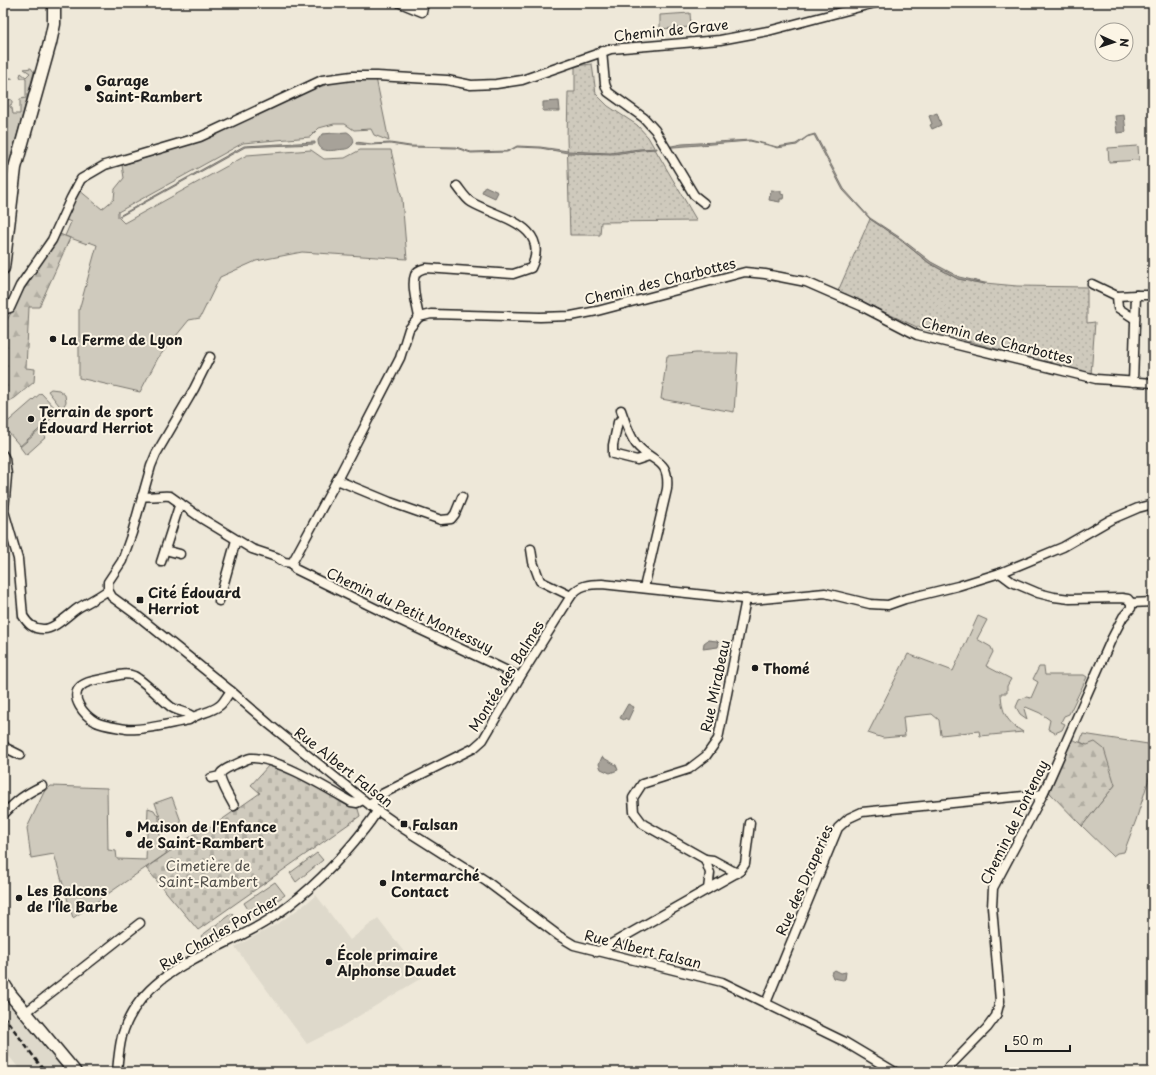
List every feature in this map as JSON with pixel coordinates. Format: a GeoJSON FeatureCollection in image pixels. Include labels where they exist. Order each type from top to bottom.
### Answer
{"type":"FeatureCollection","features":[{"type":"Feature","properties":{"kind":"street"},"geometry":{"type":"LineString","coordinates":[[3,268],[6,211],[15,168],[50,43],[54,24],[54,3]]}},
{"type":"Feature","properties":{"kind":"street"},"geometry":{"type":"LineString","coordinates":[[400,3],[422,12],[424,3]]}},
{"type":"Feature","properties":{"kind":"street","name":"Chemin de Grave"},"geometry":{"type":"LineString","coordinates":[[3,310],[10,308],[20,286],[52,240],[70,198],[82,179],[105,165],[200,137],[322,80],[352,76],[377,76],[446,80],[471,85],[496,84],[522,80],[611,49],[720,40],[775,29],[875,3]]}},
{"type":"Feature","properties":{"kind":"street"},"geometry":{"type":"LineString","coordinates":[[602,51],[605,84],[608,92],[644,118],[655,130],[694,195],[704,203]]}},
{"type":"Feature","properties":{"kind":"street"},"geometry":{"type":"LineString","coordinates":[[142,496],[150,498],[164,495],[170,496],[201,518],[252,549],[276,557],[284,562],[292,562],[337,480],[400,358],[408,329],[419,316],[414,283],[416,274],[419,270],[426,268],[513,274],[531,268],[535,259],[536,249],[534,243],[531,235],[524,227],[470,202],[457,186]]}},
{"type":"Feature","properties":{"kind":"street","name":"Chemin des Charbottes"},"geometry":{"type":"LineString","coordinates":[[419,316],[431,314],[540,317],[571,316],[598,311],[745,272],[765,274],[806,282],[861,306],[917,335],[1096,379],[1153,383]]}},
{"type":"Feature","properties":{"kind":"street"},"geometry":{"type":"LineString","coordinates":[[1092,284],[1117,296],[1153,295]]}},
{"type":"Feature","properties":{"kind":"street"},"geometry":{"type":"LineString","coordinates":[[1133,382],[1136,295]]}},
{"type":"Feature","properties":{"kind":"street"},"geometry":{"type":"LineString","coordinates":[[1117,296],[1118,308],[1135,319]]}},
{"type":"Feature","properties":{"kind":"street"},"geometry":{"type":"LineString","coordinates":[[3,455],[6,459],[7,475],[4,511],[18,559],[23,616],[28,623],[35,628],[45,630],[108,590],[108,582],[122,561],[132,533],[151,466],[156,454],[194,389],[210,357]]}},
{"type":"Feature","properties":{"kind":"street"},"geometry":{"type":"LineString","coordinates":[[621,410],[626,427],[636,444],[649,456],[658,460],[667,473],[668,481],[644,588]]}},
{"type":"Feature","properties":{"kind":"street"},"geometry":{"type":"LineString","coordinates":[[624,419],[618,422],[613,445],[613,454],[637,460],[649,456]]}},
{"type":"Feature","properties":{"kind":"street"},"geometry":{"type":"LineString","coordinates":[[337,480],[390,502],[441,520],[451,519],[455,514],[462,497]]}},
{"type":"Feature","properties":{"kind":"street"},"geometry":{"type":"LineString","coordinates":[[161,562],[180,503]]}},
{"type":"Feature","properties":{"kind":"street","name":"Montée des Balmes"},"geometry":{"type":"LineString","coordinates":[[374,808],[376,798],[382,794],[474,748],[483,740],[520,677],[571,596],[576,590],[588,584],[602,584],[746,599],[773,599],[825,594],[870,604],[888,605],[905,599],[958,586],[1000,572],[1063,547],[1110,520],[1138,508],[1153,504]]}},
{"type":"Feature","properties":{"kind":"street"},"geometry":{"type":"LineString","coordinates":[[219,601],[236,540]]}},
{"type":"Feature","properties":{"kind":"street"},"geometry":{"type":"LineString","coordinates":[[530,549],[540,581],[571,596]]}},
{"type":"Feature","properties":{"kind":"street"},"geometry":{"type":"LineString","coordinates":[[165,550],[180,554]]}},
{"type":"Feature","properties":{"kind":"street","name":"Chemin du Petit Montessuy"},"geometry":{"type":"LineString","coordinates":[[292,562],[295,569],[346,595],[520,677]]}},
{"type":"Feature","properties":{"kind":"street"},"geometry":{"type":"LineString","coordinates":[[1000,572],[1012,582],[1038,593],[1054,597],[1070,599],[1122,598],[1128,599],[1131,603],[1153,602]]}},
{"type":"Feature","properties":{"kind":"street","name":"Rue Albert Falsan"},"geometry":{"type":"LineString","coordinates":[[108,590],[112,597],[138,616],[231,691],[363,800],[486,881],[559,936],[574,945],[597,952],[722,982],[843,1041],[895,1072]]}},
{"type":"Feature","properties":{"kind":"street","name":"Rue Mirabeau"},"geometry":{"type":"LineString","coordinates":[[737,873],[712,860],[705,859],[643,824],[634,812],[634,798],[642,784],[689,770],[706,756],[718,739],[746,599]]}},
{"type":"Feature","properties":{"kind":"street","name":"Chemin de Fontenay"},"geometry":{"type":"LineString","coordinates":[[944,1072],[987,1028],[996,1016],[1000,1001],[992,907],[993,888],[1043,794],[1111,640],[1131,608],[1131,603]]}},
{"type":"Feature","properties":{"kind":"street"},"geometry":{"type":"LineString","coordinates":[[193,717],[189,713],[173,709],[135,676],[126,674],[88,682],[77,690],[76,698],[79,706],[90,718],[108,725],[135,729],[189,720],[220,706],[231,691]]}},
{"type":"Feature","properties":{"kind":"street"},"geometry":{"type":"LineString","coordinates":[[3,744],[6,748],[20,755]]}},
{"type":"Feature","properties":{"kind":"street"},"geometry":{"type":"LineString","coordinates":[[211,778],[220,776],[227,768],[250,758],[266,760],[303,775],[351,802],[357,804],[363,800]]}},
{"type":"Feature","properties":{"kind":"street"},"geometry":{"type":"LineString","coordinates":[[220,776],[234,806]]}},
{"type":"Feature","properties":{"kind":"street"},"geometry":{"type":"LineString","coordinates":[[3,815],[25,794],[42,786]]}},
{"type":"Feature","properties":{"kind":"street","name":"Rue des Draperies"},"geometry":{"type":"LineString","coordinates":[[766,1003],[838,828],[849,818],[862,812],[1043,794]]}},
{"type":"Feature","properties":{"kind":"street","name":"Rue Charles Porcher"},"geometry":{"type":"LineString","coordinates":[[117,1072],[118,1054],[122,1036],[128,1020],[140,999],[152,986],[167,974],[265,922],[293,904],[318,881],[348,849],[369,823],[374,808]]}},
{"type":"Feature","properties":{"kind":"street"},"geometry":{"type":"LineString","coordinates":[[597,952],[737,873],[745,864],[750,823]]}},
{"type":"Feature","properties":{"kind":"street"},"geometry":{"type":"LineString","coordinates":[[705,859],[710,873],[708,888]]}},
{"type":"Feature","properties":{"kind":"street"},"geometry":{"type":"LineString","coordinates":[[25,1013],[140,923]]}},
{"type":"Feature","properties":{"kind":"street"},"geometry":{"type":"LineString","coordinates":[[3,982],[10,994],[25,1013],[75,1072]]}},
{"type":"Feature","properties":{"kind":"shaded area"},"geometry":{"type":"Polygon","coordinates":[[[559,101],[560,111],[543,111],[543,102],[559,101]]]}},
{"type":"Feature","properties":{"kind":"shaded area"},"geometry":{"type":"Polygon","coordinates":[[[937,113],[941,125],[932,129],[929,116],[937,113]]]}},
{"type":"Feature","properties":{"kind":"shaded area"},"geometry":{"type":"Polygon","coordinates":[[[1124,115],[1126,132],[1117,133],[1115,116],[1124,115]]]}},
{"type":"Feature","properties":{"kind":"shaded area"},"geometry":{"type":"Polygon","coordinates":[[[347,132],[351,135],[354,141],[349,148],[324,150],[318,144],[318,140],[322,134],[347,132]]]}},
{"type":"Feature","properties":{"kind":"shaded area"},"geometry":{"type":"Polygon","coordinates":[[[815,134],[844,189],[870,218],[899,237],[931,262],[959,277],[985,284],[958,279],[929,263],[898,238],[870,219],[843,190],[814,135],[807,137],[797,145],[777,148],[750,141],[661,148],[682,144],[750,140],[777,147],[796,144],[808,136],[815,134]]]}},
{"type":"Feature","properties":{"kind":"shaded area"},"geometry":{"type":"Polygon","coordinates":[[[315,142],[315,144],[245,147],[119,217],[244,146],[315,142]]]}},
{"type":"Feature","properties":{"kind":"shaded area"},"geometry":{"type":"Polygon","coordinates":[[[356,142],[372,144],[390,143],[410,146],[456,147],[471,152],[508,151],[517,146],[610,153],[639,149],[657,149],[614,154],[568,153],[540,148],[517,147],[507,152],[471,153],[456,148],[410,147],[390,144],[370,145],[356,144],[356,142]]]}},
{"type":"Feature","properties":{"kind":"shaded area"},"geometry":{"type":"Polygon","coordinates":[[[485,186],[498,192],[495,198],[482,192],[485,186]]]}},
{"type":"Feature","properties":{"kind":"shaded area"},"geometry":{"type":"Polygon","coordinates":[[[771,190],[781,191],[781,194],[784,195],[783,199],[780,199],[780,202],[769,200],[771,190]]]}},
{"type":"Feature","properties":{"kind":"shaded area"},"geometry":{"type":"Polygon","coordinates":[[[708,640],[717,641],[719,643],[718,647],[703,649],[704,643],[708,640]]]}},
{"type":"Feature","properties":{"kind":"shaded area"},"geometry":{"type":"Polygon","coordinates":[[[628,704],[634,707],[628,720],[625,718],[624,720],[620,718],[628,704]]]}},
{"type":"Feature","properties":{"kind":"shaded area"},"geometry":{"type":"Polygon","coordinates":[[[602,757],[616,765],[618,770],[610,773],[601,769],[599,764],[602,757]]]}},
{"type":"Feature","properties":{"kind":"shaded area","name":"École primaire Alphonse Daudet"},"geometry":{"type":"Polygon","coordinates":[[[316,895],[350,940],[378,918],[423,977],[339,1028],[307,1044],[235,947],[279,923],[316,895]]]}},
{"type":"Feature","properties":{"kind":"shaded area"},"geometry":{"type":"Polygon","coordinates":[[[835,970],[841,973],[846,972],[845,979],[833,978],[831,973],[835,970]]]}},
{"type":"Feature","properties":{"kind":"shaded area"},"geometry":{"type":"Polygon","coordinates":[[[3,992],[66,1072],[22,1072],[3,1049],[3,992]]]}},
{"type":"Feature","properties":{"kind":"green space"},"geometry":{"type":"Polygon","coordinates":[[[690,13],[691,27],[660,29],[660,15],[690,13]]]}},
{"type":"Feature","properties":{"kind":"green space"},"geometry":{"type":"Polygon","coordinates":[[[592,64],[596,94],[608,106],[637,125],[648,137],[697,221],[601,222],[600,235],[570,235],[567,138],[568,92],[575,92],[575,66],[592,64]]]}},
{"type":"Feature","properties":{"kind":"green space"},"geometry":{"type":"Polygon","coordinates":[[[31,68],[34,72],[7,174],[3,196],[3,78],[12,78],[7,80],[7,99],[12,100],[10,107],[12,108],[13,114],[20,114],[20,99],[26,98],[26,78],[21,78],[20,76],[21,73],[26,77],[30,73],[24,69],[31,68]]]}},
{"type":"Feature","properties":{"kind":"green space"},"geometry":{"type":"Polygon","coordinates":[[[376,78],[389,141],[374,135],[371,129],[354,130],[345,124],[334,124],[319,128],[310,137],[243,143],[118,212],[118,217],[124,223],[247,155],[311,150],[324,159],[345,158],[360,150],[391,150],[402,199],[407,259],[302,252],[256,261],[220,277],[200,318],[189,320],[158,358],[140,392],[79,378],[79,310],[97,245],[89,242],[87,244],[65,236],[71,222],[64,219],[79,190],[102,209],[114,199],[115,189],[124,178],[122,165],[201,141],[307,91],[335,82],[376,78]]]}},
{"type":"Feature","properties":{"kind":"green space"},"geometry":{"type":"Polygon","coordinates":[[[1138,146],[1139,160],[1109,162],[1108,148],[1138,146]]]}},
{"type":"Feature","properties":{"kind":"green space"},"geometry":{"type":"Polygon","coordinates":[[[870,219],[898,238],[929,263],[958,279],[985,284],[1017,286],[1087,287],[1087,323],[1095,322],[1091,375],[917,327],[838,291],[870,219]]]}},
{"type":"Feature","properties":{"kind":"green space"},"geometry":{"type":"Polygon","coordinates":[[[57,233],[70,238],[39,307],[29,307],[26,368],[35,369],[34,382],[15,398],[3,404],[3,340],[6,322],[57,233]]]}},
{"type":"Feature","properties":{"kind":"green space"},"geometry":{"type":"Polygon","coordinates":[[[696,353],[738,353],[734,412],[661,399],[667,356],[696,353]]]}},
{"type":"Feature","properties":{"kind":"green space"},"geometry":{"type":"Polygon","coordinates":[[[51,389],[59,390],[65,395],[66,402],[62,409],[48,391],[51,389]]]}},
{"type":"Feature","properties":{"kind":"green space","name":"Terrain de sport Édouard Herriot"},"geometry":{"type":"Polygon","coordinates":[[[41,393],[59,412],[20,446],[3,426],[41,393]]]}},
{"type":"Feature","properties":{"kind":"green space"},"geometry":{"type":"Polygon","coordinates":[[[40,430],[46,437],[26,455],[20,447],[40,430]]]}},
{"type":"Feature","properties":{"kind":"green space"},"geometry":{"type":"Polygon","coordinates":[[[978,616],[987,620],[977,639],[991,647],[993,652],[986,666],[1011,679],[1007,686],[1007,693],[1001,693],[1002,706],[1009,720],[1023,732],[980,736],[979,731],[941,735],[939,720],[932,714],[903,717],[905,736],[883,738],[868,733],[908,654],[953,671],[978,616]]]}},
{"type":"Feature","properties":{"kind":"green space"},"geometry":{"type":"Polygon","coordinates":[[[1039,667],[1044,667],[1045,675],[1084,675],[1087,677],[1069,714],[1064,716],[1061,722],[1065,724],[1062,730],[1055,733],[1048,729],[1050,720],[1040,713],[1026,707],[1024,709],[1027,719],[1020,714],[1016,707],[1019,700],[1026,697],[1031,698],[1038,682],[1033,679],[1039,667]]]}},
{"type":"Feature","properties":{"kind":"green space"},"geometry":{"type":"Polygon","coordinates":[[[1083,734],[1148,744],[1153,749],[1153,766],[1136,820],[1124,852],[1117,853],[1113,856],[1082,826],[1115,785],[1087,745],[1080,742],[1083,734]]]}},
{"type":"Feature","properties":{"kind":"green space"},"geometry":{"type":"Polygon","coordinates":[[[1071,739],[1087,745],[1095,742],[1104,749],[1115,785],[1082,826],[1049,792],[1071,739]]]}},
{"type":"Feature","properties":{"kind":"green space","name":"Cimetière de Saint-Rambert"},"geometry":{"type":"Polygon","coordinates":[[[269,765],[292,773],[326,790],[358,809],[360,816],[198,930],[146,868],[199,831],[207,830],[260,793],[251,785],[269,765]]]}},
{"type":"Feature","properties":{"kind":"green space"},"geometry":{"type":"Polygon","coordinates":[[[51,786],[107,788],[108,850],[116,851],[117,859],[146,860],[148,808],[154,810],[159,818],[160,839],[167,853],[73,918],[54,854],[31,858],[27,828],[44,792],[51,786]]]}},
{"type":"Feature","properties":{"kind":"green space"},"geometry":{"type":"Polygon","coordinates":[[[172,797],[183,827],[166,834],[155,803],[172,797]]]}},
{"type":"Feature","properties":{"kind":"green space"},"geometry":{"type":"Polygon","coordinates":[[[317,853],[323,860],[296,882],[290,873],[317,853]]]}},
{"type":"Feature","properties":{"kind":"green space"},"geometry":{"type":"Polygon","coordinates":[[[275,882],[285,895],[253,917],[244,903],[275,882]]]}},
{"type":"Feature","properties":{"kind":"green space"},"geometry":{"type":"Polygon","coordinates":[[[232,913],[236,919],[205,942],[201,936],[232,913]]]}},
{"type":"Feature","properties":{"kind":"railway"},"geometry":{"type":"LineString","coordinates":[[3,1015],[45,1072]]}},
{"type":"Feature","properties":{"kind":"place","name":"Garage Saint-Rambert"},"geometry":{"type":"Point","coordinates":[88,88]}},
{"type":"Feature","properties":{"kind":"place","name":"La Ferme de Lyon"},"geometry":{"type":"Point","coordinates":[53,339]}},
{"type":"Feature","properties":{"kind":"place","name":"Terrain de sport Édouard Herriot"},"geometry":{"type":"Point","coordinates":[31,419]}},
{"type":"Feature","properties":{"kind":"place","name":"Cité Édouard Herriot"},"geometry":{"type":"Point","coordinates":[140,600]}},
{"type":"Feature","properties":{"kind":"place","name":"Thomé"},"geometry":{"type":"Point","coordinates":[755,668]}},
{"type":"Feature","properties":{"kind":"place","name":"Falsan"},"geometry":{"type":"Point","coordinates":[404,824]}},
{"type":"Feature","properties":{"kind":"place","name":"Maison de l'Enfance de Saint-Rambert"},"geometry":{"type":"Point","coordinates":[129,834]}},
{"type":"Feature","properties":{"kind":"place","name":"Intermarché Contact"},"geometry":{"type":"Point","coordinates":[383,883]}},
{"type":"Feature","properties":{"kind":"place","name":"Les Balcons de l'Île Barbe"},"geometry":{"type":"Point","coordinates":[19,898]}},
{"type":"Feature","properties":{"kind":"place","name":"École primaire Alphonse Daudet"},"geometry":{"type":"Point","coordinates":[329,962]}}]}
